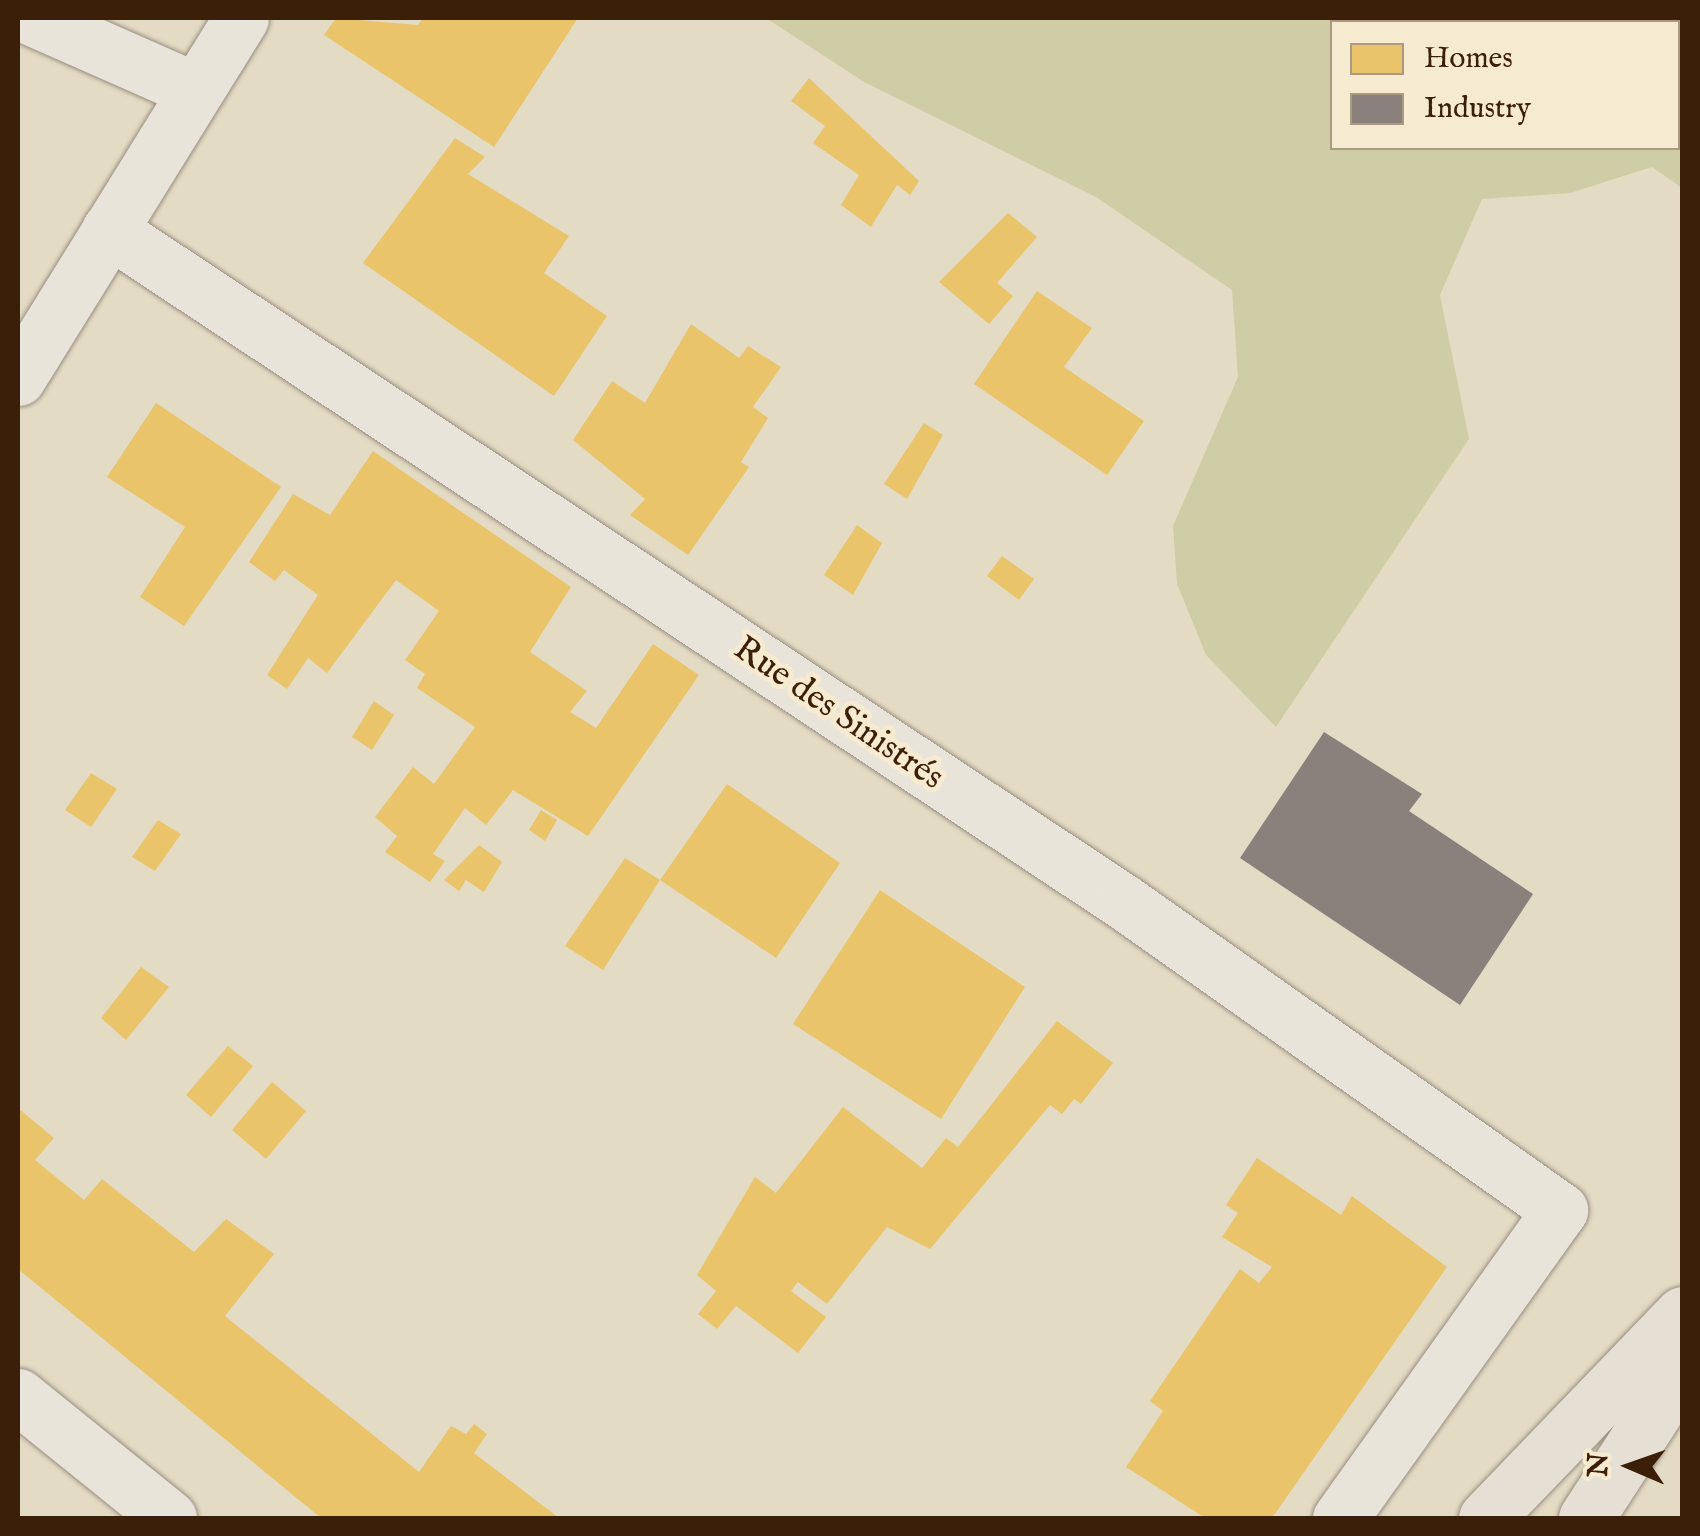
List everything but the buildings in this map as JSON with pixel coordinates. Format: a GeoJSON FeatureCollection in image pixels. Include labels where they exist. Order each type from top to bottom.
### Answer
{"type":"FeatureCollection","features":[{"type":"Feature","properties":{"kind":"highway"},"geometry":{"type":"LineString","coordinates":[[1486,1518],[1682,1314]]}},
{"type":"Feature","properties":{"kind":"highway"},"geometry":{"type":"LineString","coordinates":[[1586,1518],[1682,1370]]}},
{"type":"Feature","properties":{"kind":"street"},"geometry":{"type":"LineString","coordinates":[[32,18],[195,90]]}},
{"type":"Feature","properties":{"kind":"street"},"geometry":{"type":"LineString","coordinates":[[18,378],[241,18]]}},
{"type":"Feature","properties":{"kind":"street","name":"Rue des Sinistrés"},"geometry":{"type":"LineString","coordinates":[[109,230],[1124,902],[1560,1210],[1340,1518]]}},
{"type":"Feature","properties":{"kind":"street"},"geometry":{"type":"LineString","coordinates":[[18,1396],[168,1518]]}},
{"type":"Feature","properties":{"kind":"shaded area"},"geometry":{"type":"Polygon","coordinates":[[[766,18],[1682,18],[1682,188],[1652,167],[1570,193],[1482,199],[1440,295],[1469,439],[1276,727],[1206,655],[1177,584],[1173,526],[1238,377],[1232,290],[1096,197],[864,82],[766,18]]]}}]}
